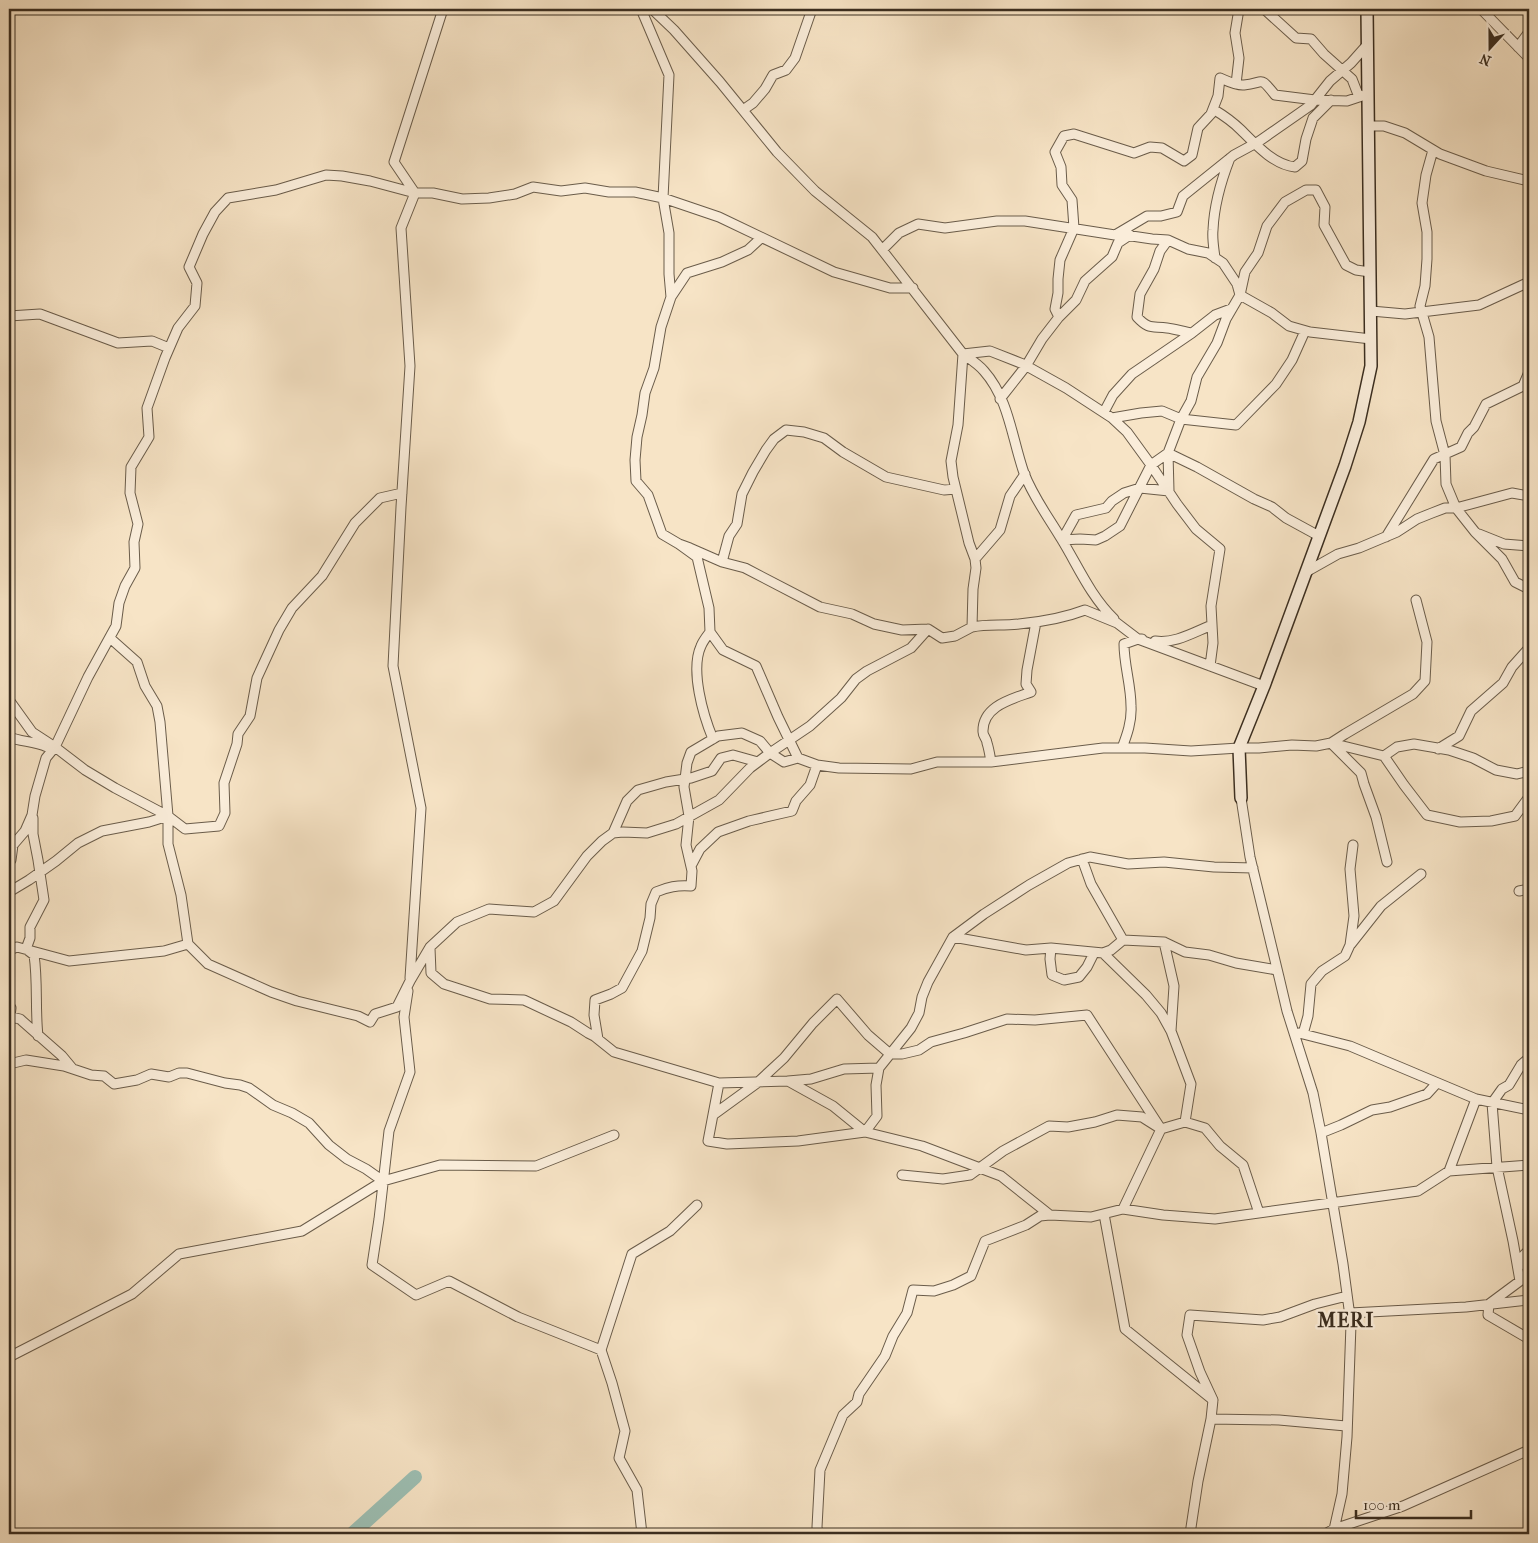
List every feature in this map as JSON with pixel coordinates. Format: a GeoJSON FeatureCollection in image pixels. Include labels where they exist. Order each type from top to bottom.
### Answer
{"type":"FeatureCollection","features":[{"type":"Feature","properties":{"kind":"main road"},"geometry":{"type":"LineString","coordinates":[[1241,798],[1239,748],[1264,686],[1345,466],[1359,422],[1371,366],[1368,126],[1364,96],[1367,9]]}},
{"type":"Feature","properties":{"kind":"street"},"geometry":{"type":"LineString","coordinates":[[415,193],[394,162],[443,9]]}},
{"type":"Feature","properties":{"kind":"street"},"geometry":{"type":"LineString","coordinates":[[641,9],[669,76],[663,198],[669,233],[671,297]]}},
{"type":"Feature","properties":{"kind":"street"},"geometry":{"type":"LineString","coordinates":[[652,9],[674,30],[744,110],[776,152],[808,184],[872,237],[963,354],[984,371],[996,390],[1009,419],[1025,474],[1036,500],[1100,604],[1117,623],[1138,639],[1264,686]]}},
{"type":"Feature","properties":{"kind":"street"},"geometry":{"type":"LineString","coordinates":[[744,110],[765,89],[773,75],[786,70],[795,58],[812,9]]}},
{"type":"Feature","properties":{"kind":"street"},"geometry":{"type":"LineString","coordinates":[[1236,84],[1239,58],[1235,33],[1239,9]]}},
{"type":"Feature","properties":{"kind":"street"},"geometry":{"type":"LineString","coordinates":[[1059,317],[1055,309],[1060,260],[1074,228],[1072,200],[1062,185],[1061,167],[1054,152],[1064,136],[1074,134],[1134,153],[1150,148],[1162,148],[1184,160],[1192,155],[1198,128],[1211,114],[1218,96],[1220,78],[1242,86],[1259,81],[1265,83],[1275,95],[1315,100],[1347,101],[1364,96],[1352,78],[1310,39],[1296,38],[1264,9]]}},
{"type":"Feature","properties":{"kind":"street"},"geometry":{"type":"LineString","coordinates":[[1481,9],[1529,58]]}},
{"type":"Feature","properties":{"kind":"street"},"geometry":{"type":"LineString","coordinates":[[1518,48],[1529,32]]}},
{"type":"Feature","properties":{"kind":"street"},"geometry":{"type":"LineString","coordinates":[[1115,235],[1147,216],[1161,216],[1177,212],[1183,196],[1230,158],[1311,105],[1330,81],[1367,45]]}},
{"type":"Feature","properties":{"kind":"street"},"geometry":{"type":"LineString","coordinates":[[1213,109],[1241,130],[1254,144],[1286,166],[1295,167],[1302,161],[1306,139],[1313,118],[1331,100]]}},
{"type":"Feature","properties":{"kind":"street"},"geometry":{"type":"LineString","coordinates":[[1368,126],[1384,126],[1405,133],[1440,154],[1486,171],[1529,181]]}},
{"type":"Feature","properties":{"kind":"street"},"geometry":{"type":"LineString","coordinates":[[1433,150],[1426,175],[1422,203],[1427,232],[1428,259],[1425,286],[1420,306],[1429,337],[1436,420],[1445,455],[1446,484],[1456,508],[1475,532],[1502,559],[1515,582],[1529,589]]}},
{"type":"Feature","properties":{"kind":"street"},"geometry":{"type":"LineString","coordinates":[[1215,258],[1212,232],[1214,213],[1218,193],[1230,158]]}},
{"type":"Feature","properties":{"kind":"street"},"geometry":{"type":"LineString","coordinates":[[26,949],[30,938],[30,927],[44,900],[33,834],[32,815],[35,796],[46,758],[54,748],[88,677],[116,626],[119,603],[125,586],[135,568],[134,542],[138,524],[130,492],[131,467],[149,438],[147,408],[169,348],[178,328],[195,306],[197,283],[189,267],[215,212],[228,198],[276,190],[326,175],[370,181],[415,193],[433,193],[462,199],[516,194],[533,187],[560,191],[585,188],[609,192],[635,192],[663,198],[718,217],[834,272],[890,288],[913,288]]}},
{"type":"Feature","properties":{"kind":"street"},"geometry":{"type":"LineString","coordinates":[[1168,492],[1168,453],[1191,401],[1197,377],[1217,343],[1240,294],[1245,272],[1258,253],[1267,226],[1285,202],[1306,190],[1316,190],[1325,207],[1324,225],[1346,264],[1356,270],[1370,272]]}},
{"type":"Feature","properties":{"kind":"street"},"geometry":{"type":"LineString","coordinates":[[415,193],[401,228],[410,366],[393,666],[421,808],[410,981],[404,1017],[410,1072],[389,1132],[372,1265],[416,1295],[449,1281],[518,1317],[601,1350]]}},
{"type":"Feature","properties":{"kind":"street"},"geometry":{"type":"LineString","coordinates":[[882,250],[899,233],[918,224],[945,228],[997,221],[1026,221],[1115,235],[1168,240],[1188,249],[1208,253],[1223,263],[1237,284],[1240,294],[1272,313],[1289,326],[1305,331],[1371,339]]}},
{"type":"Feature","properties":{"kind":"street"},"geometry":{"type":"LineString","coordinates":[[1000,399],[1026,366],[1042,339],[1059,317],[1076,300],[1085,282],[1112,257],[1118,244],[1130,235]]}},
{"type":"Feature","properties":{"kind":"street"},"geometry":{"type":"LineString","coordinates":[[713,739],[705,720],[696,665],[701,646],[710,632],[710,608],[697,557],[662,534],[648,495],[636,481],[634,460],[636,437],[642,414],[644,393],[654,368],[661,327],[671,297],[687,273],[722,262],[748,250],[761,238]]}},
{"type":"Feature","properties":{"kind":"street"},"geometry":{"type":"LineString","coordinates":[[1168,240],[1160,251],[1154,268],[1140,294],[1137,317],[1141,322],[1153,328],[1166,328],[1192,333]]}},
{"type":"Feature","properties":{"kind":"street"},"geometry":{"type":"LineString","coordinates":[[1371,311],[1405,314],[1479,304],[1529,282]]}},
{"type":"Feature","properties":{"kind":"street"},"geometry":{"type":"LineString","coordinates":[[1108,415],[1113,395],[1132,374],[1216,315],[1231,310]]}},
{"type":"Feature","properties":{"kind":"street"},"geometry":{"type":"LineString","coordinates":[[9,316],[40,314],[118,343],[152,341],[169,348]]}},
{"type":"Feature","properties":{"kind":"street"},"geometry":{"type":"LineString","coordinates":[[1108,415],[1162,411],[1181,420],[1236,425],[1276,384],[1292,360],[1305,331]]}},
{"type":"Feature","properties":{"kind":"street"},"geometry":{"type":"LineString","coordinates":[[963,354],[990,351],[1026,366],[1066,388],[1108,415],[1127,432],[1196,529],[1220,549],[1211,606],[1214,643],[1210,666]]}},
{"type":"Feature","properties":{"kind":"street"},"geometry":{"type":"LineString","coordinates":[[963,354],[958,425],[952,461],[956,490],[969,543],[975,559],[972,627]]}},
{"type":"Feature","properties":{"kind":"street"},"geometry":{"type":"LineString","coordinates":[[1386,537],[1434,459],[1460,447],[1474,427],[1486,404],[1523,386],[1529,372]]}},
{"type":"Feature","properties":{"kind":"street"},"geometry":{"type":"LineString","coordinates":[[722,562],[729,536],[737,524],[742,494],[749,479],[774,439],[786,430],[804,432],[824,438],[843,452],[886,477],[944,490],[956,490]]}},
{"type":"Feature","properties":{"kind":"street"},"geometry":{"type":"LineString","coordinates":[[1168,453],[1272,507],[1286,518],[1319,536]]}},
{"type":"Feature","properties":{"kind":"street"},"geometry":{"type":"LineString","coordinates":[[1062,540],[1096,540],[1120,526],[1151,466],[1168,453]]}},
{"type":"Feature","properties":{"kind":"street"},"geometry":{"type":"LineString","coordinates":[[975,559],[1000,530],[1010,496],[1025,474]]}},
{"type":"Feature","properties":{"kind":"street"},"geometry":{"type":"LineString","coordinates":[[1062,540],[1076,515],[1106,508],[1112,501],[1140,488],[1168,492]]}},
{"type":"Feature","properties":{"kind":"street"},"geometry":{"type":"LineString","coordinates":[[9,700],[32,732],[114,788],[168,816],[185,830],[219,826],[225,813],[224,784],[237,744],[238,734],[250,716],[257,678],[279,630],[292,608],[322,576],[355,523],[380,498],[402,492]]}},
{"type":"Feature","properties":{"kind":"street"},"geometry":{"type":"LineString","coordinates":[[1306,572],[1338,554],[1386,537],[1432,512],[1445,508],[1456,508],[1512,492],[1529,496]]}},
{"type":"Feature","properties":{"kind":"street"},"geometry":{"type":"LineString","coordinates":[[1475,532],[1504,544],[1529,546]]}},
{"type":"Feature","properties":{"kind":"street"},"geometry":{"type":"LineString","coordinates":[[679,544],[722,562],[745,568],[820,607],[852,614],[874,624],[902,630],[928,629],[942,638],[955,636],[972,627],[982,625],[1036,622],[1070,616],[1085,610],[1117,623]]}},
{"type":"Feature","properties":{"kind":"street"},"geometry":{"type":"LineString","coordinates":[[598,1039],[594,1014],[595,1000],[622,988],[642,951],[651,904],[656,892],[671,886],[691,886],[691,866],[686,845],[689,816],[684,787],[687,763],[691,752],[718,736],[742,733],[760,741],[770,753],[784,762],[798,758],[817,765],[839,768],[911,769],[937,762],[991,762],[1103,748],[1192,751],[1316,746],[1331,743],[1413,694],[1425,681],[1427,642],[1416,600]]}},
{"type":"Feature","properties":{"kind":"street"},"geometry":{"type":"LineString","coordinates":[[991,762],[987,741],[983,733],[985,722],[990,712],[996,707],[1031,692],[1026,684],[1027,670],[1036,622]]}},
{"type":"Feature","properties":{"kind":"street"},"geometry":{"type":"LineString","coordinates":[[1122,748],[1130,725],[1131,706],[1124,659],[1124,644],[1138,639],[1164,643],[1179,639],[1212,625]]}},
{"type":"Feature","properties":{"kind":"street"},"geometry":{"type":"LineString","coordinates":[[613,833],[647,833],[676,824],[719,800],[736,781],[758,762],[810,726],[841,698],[856,679],[867,671],[911,648],[928,629]]}},
{"type":"Feature","properties":{"kind":"street"},"geometry":{"type":"LineString","coordinates":[[710,632],[723,650],[756,666],[798,758]]}},
{"type":"Feature","properties":{"kind":"street"},"geometry":{"type":"LineString","coordinates":[[110,638],[137,662],[145,686],[157,706],[168,816],[168,844],[181,895],[188,944],[208,964],[236,977],[297,1001],[358,1016],[370,1022],[375,1014],[397,1007],[430,947],[457,922],[490,909],[534,912],[554,901],[587,856],[613,833],[627,802],[638,790],[712,771],[721,758],[733,755],[758,762]]}},
{"type":"Feature","properties":{"kind":"street"},"geometry":{"type":"LineString","coordinates":[[1438,749],[1460,736],[1471,711],[1503,682],[1512,667],[1529,648]]}},
{"type":"Feature","properties":{"kind":"street"},"geometry":{"type":"LineString","coordinates":[[9,737],[54,748]]}},
{"type":"Feature","properties":{"kind":"street"},"geometry":{"type":"LineString","coordinates":[[1331,743],[1384,756],[1427,815],[1460,822],[1490,821],[1514,816],[1529,797]]}},
{"type":"Feature","properties":{"kind":"street"},"geometry":{"type":"LineString","coordinates":[[1331,743],[1361,773],[1376,816],[1387,862]]}},
{"type":"Feature","properties":{"kind":"street"},"geometry":{"type":"LineString","coordinates":[[1384,756],[1397,747],[1414,744],[1449,750],[1473,758],[1496,770],[1517,774],[1529,771]]}},
{"type":"Feature","properties":{"kind":"street"},"geometry":{"type":"LineString","coordinates":[[691,866],[700,850],[718,832],[749,821],[792,811],[796,801],[810,785],[817,765]]}},
{"type":"Feature","properties":{"kind":"street"},"geometry":{"type":"LineString","coordinates":[[1241,798],[1253,868],[1277,970],[1299,1033],[1313,1093],[1352,1324],[1347,1437],[1342,1494],[1333,1532]]}},
{"type":"Feature","properties":{"kind":"street"},"geometry":{"type":"LineString","coordinates":[[9,863],[12,845],[25,831],[32,815]]}},
{"type":"Feature","properties":{"kind":"street"},"geometry":{"type":"LineString","coordinates":[[9,892],[40,872],[78,843],[102,831],[149,822],[168,816]]}},
{"type":"Feature","properties":{"kind":"street"},"geometry":{"type":"LineString","coordinates":[[1350,945],[1354,916],[1350,869],[1353,844]]}},
{"type":"Feature","properties":{"kind":"street"},"geometry":{"type":"LineString","coordinates":[[865,1132],[877,1116],[876,1085],[879,1068],[911,1028],[919,1013],[922,997],[928,982],[953,937],[984,914],[1029,884],[1068,863],[1090,857],[1128,864],[1164,862],[1214,867],[1253,868]]}},
{"type":"Feature","properties":{"kind":"street"},"geometry":{"type":"LineString","coordinates":[[1082,859],[1091,884],[1123,940]]}},
{"type":"Feature","properties":{"kind":"street"},"geometry":{"type":"LineString","coordinates":[[1299,1033],[1308,1016],[1312,984],[1322,971],[1345,956],[1350,945],[1381,906],[1421,874]]}},
{"type":"Feature","properties":{"kind":"street"},"geometry":{"type":"LineString","coordinates":[[1519,891],[1529,888]]}},
{"type":"Feature","properties":{"kind":"street"},"geometry":{"type":"LineString","coordinates":[[953,937],[1026,950],[1051,948],[1098,953],[1111,950],[1123,940],[1164,942],[1185,952],[1209,954],[1236,963],[1277,970]]}},
{"type":"Feature","properties":{"kind":"street"},"geometry":{"type":"LineString","coordinates":[[1164,942],[1174,986],[1171,1031]]}},
{"type":"Feature","properties":{"kind":"street"},"geometry":{"type":"LineString","coordinates":[[9,950],[17,947],[68,961],[164,951],[188,944]]}},
{"type":"Feature","properties":{"kind":"street"},"geometry":{"type":"LineString","coordinates":[[430,947],[431,973],[444,984],[490,999],[524,1000],[571,1022],[598,1039],[614,1052],[719,1083],[788,1081],[811,1078],[844,1069],[879,1068]]}},
{"type":"Feature","properties":{"kind":"street"},"geometry":{"type":"LineString","coordinates":[[1051,948],[1052,975],[1064,980],[1079,977],[1098,953]]}},
{"type":"Feature","properties":{"kind":"street"},"geometry":{"type":"LineString","coordinates":[[26,949],[34,955],[37,975],[35,995],[38,1036]]}},
{"type":"Feature","properties":{"kind":"street"},"geometry":{"type":"LineString","coordinates":[[1098,953],[1146,995],[1161,1012],[1171,1031],[1191,1084],[1186,1122]]}},
{"type":"Feature","properties":{"kind":"street"},"geometry":{"type":"LineString","coordinates":[[713,1115],[757,1083],[784,1058],[813,1023],[837,999],[868,1035],[890,1054],[902,1054],[919,1050],[931,1042],[1007,1019],[1035,1020],[1087,1015],[1161,1129]]}},
{"type":"Feature","properties":{"kind":"street"},"geometry":{"type":"LineString","coordinates":[[9,1007],[11,1008],[10,1020],[20,1019],[62,1056],[72,1068]]}},
{"type":"Feature","properties":{"kind":"street"},"geometry":{"type":"LineString","coordinates":[[1299,1033],[1350,1046],[1476,1099],[1529,1110]]}},
{"type":"Feature","properties":{"kind":"street"},"geometry":{"type":"LineString","coordinates":[[1529,1058],[1521,1065],[1509,1085],[1502,1089],[1492,1103],[1497,1168],[1520,1282],[1489,1304],[1488,1315],[1529,1339]]}},
{"type":"Feature","properties":{"kind":"street"},"geometry":{"type":"LineString","coordinates":[[9,1064],[26,1060],[64,1066],[91,1075],[104,1076],[114,1084],[137,1080],[151,1074],[168,1078],[179,1072],[250,1088],[273,1105],[292,1112],[310,1123],[329,1145],[347,1159],[383,1181]]}},
{"type":"Feature","properties":{"kind":"street"},"geometry":{"type":"LineString","coordinates":[[788,1081],[834,1106],[865,1132]]}},
{"type":"Feature","properties":{"kind":"street"},"geometry":{"type":"LineString","coordinates":[[719,1083],[708,1142],[727,1144],[798,1141],[865,1132],[922,1146],[1001,1176],[1050,1215]]}},
{"type":"Feature","properties":{"kind":"street"},"geometry":{"type":"LineString","coordinates":[[1321,1133],[1372,1110],[1427,1094],[1437,1083]]}},
{"type":"Feature","properties":{"kind":"street"},"geometry":{"type":"LineString","coordinates":[[1450,1171],[1476,1099]]}},
{"type":"Feature","properties":{"kind":"street"},"geometry":{"type":"LineString","coordinates":[[902,1175],[943,1180],[970,1175],[1004,1151],[1049,1126],[1068,1127],[1095,1122],[1117,1115],[1142,1117],[1161,1129],[1186,1122],[1205,1128],[1220,1146],[1243,1165],[1259,1213]]}},
{"type":"Feature","properties":{"kind":"street"},"geometry":{"type":"LineString","coordinates":[[1123,1209],[1161,1129]]}},
{"type":"Feature","properties":{"kind":"street"},"geometry":{"type":"LineString","coordinates":[[9,1358],[132,1294],[179,1254],[302,1231],[383,1181],[440,1165],[536,1166],[614,1135]]}},
{"type":"Feature","properties":{"kind":"street"},"geometry":{"type":"LineString","coordinates":[[818,1534],[820,1470],[843,1415],[857,1402],[859,1394],[885,1356],[893,1336],[907,1313],[913,1290],[934,1292],[971,1276],[985,1241],[1026,1225],[1040,1216],[1091,1217],[1123,1209],[1163,1215],[1215,1219],[1418,1191],[1450,1171],[1529,1165]]}},
{"type":"Feature","properties":{"kind":"street"},"geometry":{"type":"LineString","coordinates":[[642,1534],[637,1490],[619,1458],[625,1431],[601,1350],[632,1254],[670,1231],[697,1205]]}},
{"type":"Feature","properties":{"kind":"street"},"geometry":{"type":"LineString","coordinates":[[1104,1214],[1125,1329],[1213,1400]]}},
{"type":"Feature","properties":{"kind":"street"},"geometry":{"type":"LineString","coordinates":[[1518,1269],[1529,1250]]}},
{"type":"Feature","properties":{"kind":"street"},"geometry":{"type":"LineString","coordinates":[[1190,1534],[1213,1400],[1200,1372],[1187,1335],[1190,1315],[1264,1320],[1280,1317],[1315,1304],[1347,1296]]}},
{"type":"Feature","properties":{"kind":"street"},"geometry":{"type":"LineString","coordinates":[[1350,1313],[1466,1307],[1529,1300]]}},
{"type":"Feature","properties":{"kind":"street"},"geometry":{"type":"LineString","coordinates":[[1211,1419],[1279,1420],[1346,1426]]}},
{"type":"Feature","properties":{"kind":"street"},"geometry":{"type":"LineString","coordinates":[[1325,1534],[1403,1506],[1529,1450]]}},
{"type":"Feature","properties":{"kind":"waterway"},"geometry":{"type":"LineString","coordinates":[[352,1534],[415,1477]]}},
{"type":"Feature","properties":{"kind":"district","name":"MERI"},"geometry":{"type":"Point","coordinates":[1346,1320]}}]}
